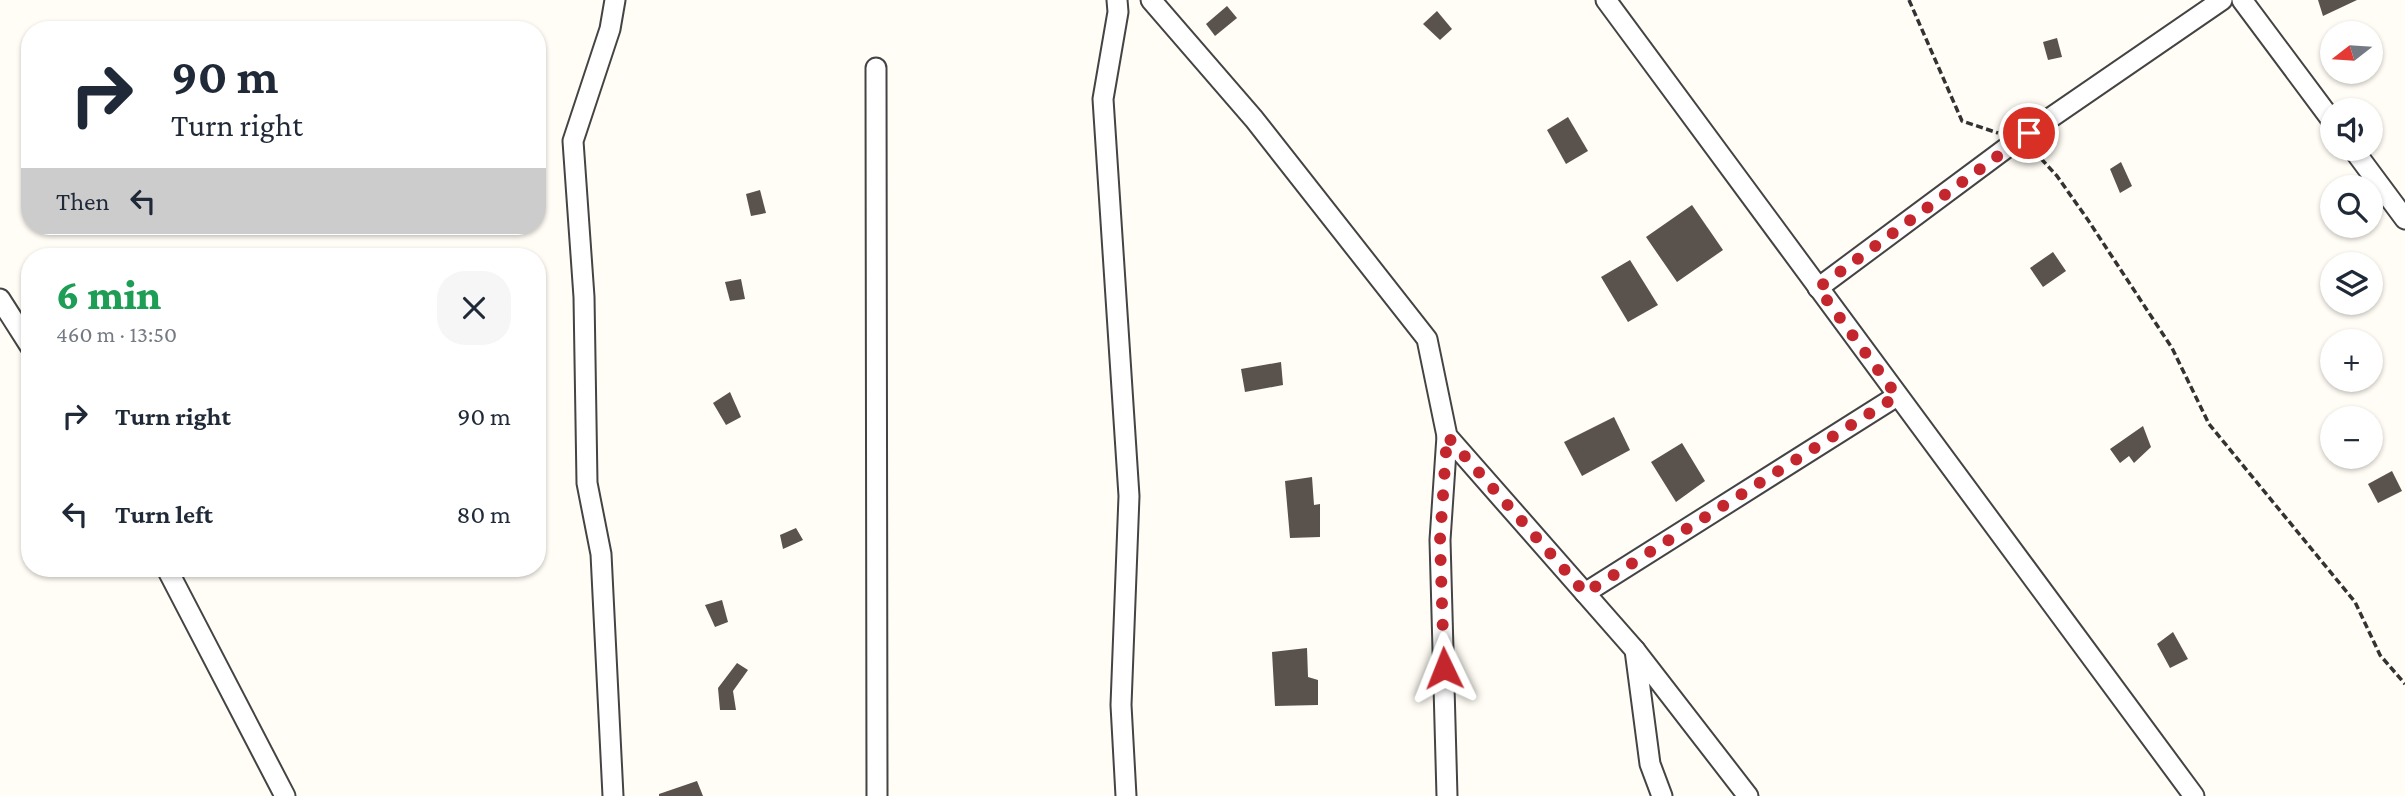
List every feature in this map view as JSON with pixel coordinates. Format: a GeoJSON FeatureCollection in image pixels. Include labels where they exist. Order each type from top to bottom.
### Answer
{"type":"FeatureCollection","features":[{"type":"Feature","properties":{"kind":"street"},"geometry":{"type":"LineString","coordinates":[[613,796],[601,554],[587,483],[584,298],[573,141],[610,29],[615,0]]}},
{"type":"Feature","properties":{"kind":"street"},"geometry":{"type":"LineString","coordinates":[[1117,0],[1118,12],[1103,99],[1129,496],[1121,705],[1126,796]]}},
{"type":"Feature","properties":{"kind":"street"},"geometry":{"type":"LineString","coordinates":[[1151,0],[1254,118],[1427,339],[1447,436],[1440,540],[1447,796]]}},
{"type":"Feature","properties":{"kind":"street"},"geometry":{"type":"LineString","coordinates":[[1606,0],[2194,796]]}},
{"type":"Feature","properties":{"kind":"street"},"geometry":{"type":"LineString","coordinates":[[1818,288],[2022,137],[2222,0]]}},
{"type":"Feature","properties":{"kind":"street"},"geometry":{"type":"LineString","coordinates":[[2242,0],[2320,105]]}},
{"type":"Feature","properties":{"kind":"street"},"geometry":{"type":"LineString","coordinates":[[876,68],[877,796]]}},
{"type":"Feature","properties":{"kind":"street"},"geometry":{"type":"LineString","coordinates":[[2362,161],[2405,219]]}},
{"type":"Feature","properties":{"kind":"street"},"geometry":{"type":"LineString","coordinates":[[0,299],[21,332]]}},
{"type":"Feature","properties":{"kind":"street"},"geometry":{"type":"LineString","coordinates":[[1585,593],[1897,396]]}},
{"type":"Feature","properties":{"kind":"street"},"geometry":{"type":"LineString","coordinates":[[1447,436],[1635,650],[1748,796]]}},
{"type":"Feature","properties":{"kind":"street"},"geometry":{"type":"LineString","coordinates":[[171,577],[285,796]]}},
{"type":"Feature","properties":{"kind":"street"},"geometry":{"type":"LineString","coordinates":[[1635,650],[1650,764],[1662,796]]}},
{"type":"Feature","properties":{"kind":"path"},"geometry":{"type":"LineString","coordinates":[[1909,0],[1962,121],[2002,134],[2022,137],[2057,176],[2172,348],[2209,424],[2355,602],[2381,655],[2405,684]]}},
{"type":"Feature","properties":{"kind":"building"},"geometry":{"type":"Polygon","coordinates":[[[2318,0],[2357,0],[2323,16],[2318,0]]]}},
{"type":"Feature","properties":{"kind":"building"},"geometry":{"type":"Polygon","coordinates":[[[1227,6],[1237,18],[1215,36],[1206,24],[1227,6]]]}},
{"type":"Feature","properties":{"kind":"building"},"geometry":{"type":"Polygon","coordinates":[[[1437,11],[1452,29],[1440,40],[1423,24],[1437,11]]]}},
{"type":"Feature","properties":{"kind":"building"},"geometry":{"type":"Polygon","coordinates":[[[2057,38],[2062,57],[2048,60],[2043,42],[2057,38]]]}},
{"type":"Feature","properties":{"kind":"building"},"geometry":{"type":"Polygon","coordinates":[[[1568,117],[1588,151],[1566,164],[1547,130],[1568,117]]]}},
{"type":"Feature","properties":{"kind":"building"},"geometry":{"type":"Polygon","coordinates":[[[2121,162],[2132,186],[2120,193],[2110,169],[2121,162]]]}},
{"type":"Feature","properties":{"kind":"building"},"geometry":{"type":"Polygon","coordinates":[[[760,190],[766,213],[751,216],[746,194],[760,190]]]}},
{"type":"Feature","properties":{"kind":"building"},"geometry":{"type":"Polygon","coordinates":[[[1692,205],[1723,250],[1677,282],[1646,237],[1692,205]]]}},
{"type":"Feature","properties":{"kind":"building"},"geometry":{"type":"Polygon","coordinates":[[[2053,252],[2066,271],[2043,287],[2030,268],[2053,252]]]}},
{"type":"Feature","properties":{"kind":"building"},"geometry":{"type":"Polygon","coordinates":[[[1630,260],[1658,305],[1628,322],[1601,277],[1630,260]]]}},
{"type":"Feature","properties":{"kind":"building"},"geometry":{"type":"Polygon","coordinates":[[[741,279],[745,299],[730,301],[725,282],[741,279]]]}},
{"type":"Feature","properties":{"kind":"building"},"geometry":{"type":"Polygon","coordinates":[[[1281,362],[1283,385],[1245,392],[1241,369],[1281,362]]]}},
{"type":"Feature","properties":{"kind":"building"},"geometry":{"type":"Polygon","coordinates":[[[730,392],[741,417],[726,425],[713,403],[730,392]]]}},
{"type":"Feature","properties":{"kind":"building"},"geometry":{"type":"Polygon","coordinates":[[[1614,417],[1630,450],[1582,476],[1564,442],[1614,417]]]}},
{"type":"Feature","properties":{"kind":"building"},"geometry":{"type":"Polygon","coordinates":[[[2143,426],[2151,447],[2134,463],[2129,456],[2120,463],[2110,449],[2143,426]]]}},
{"type":"Feature","properties":{"kind":"building"},"geometry":{"type":"Polygon","coordinates":[[[1682,443],[1705,481],[1676,502],[1651,462],[1682,443]]]}},
{"type":"Feature","properties":{"kind":"building"},"geometry":{"type":"Polygon","coordinates":[[[2392,471],[2402,491],[2378,503],[2368,484],[2392,471]]]}},
{"type":"Feature","properties":{"kind":"building"},"geometry":{"type":"Polygon","coordinates":[[[1312,477],[1314,505],[1320,504],[1320,537],[1290,538],[1285,481],[1312,477]]]}},
{"type":"Feature","properties":{"kind":"building"},"geometry":{"type":"Polygon","coordinates":[[[796,528],[803,540],[783,549],[780,535],[796,528]]]}},
{"type":"Feature","properties":{"kind":"building"},"geometry":{"type":"Polygon","coordinates":[[[722,600],[728,622],[715,627],[705,605],[722,600]]]}},
{"type":"Feature","properties":{"kind":"building"},"geometry":{"type":"Polygon","coordinates":[[[2173,632],[2188,659],[2170,668],[2157,644],[2173,632]]]}},
{"type":"Feature","properties":{"kind":"building"},"geometry":{"type":"Polygon","coordinates":[[[1307,648],[1308,677],[1318,680],[1318,705],[1275,706],[1272,652],[1307,648]]]}},
{"type":"Feature","properties":{"kind":"building"},"geometry":{"type":"Polygon","coordinates":[[[737,663],[748,670],[733,691],[736,710],[720,710],[718,688],[737,663]]]}},
{"type":"Feature","properties":{"kind":"building"},"geometry":{"type":"Polygon","coordinates":[[[697,781],[703,796],[659,796],[659,794],[697,781]]]}},
{"type":"Feature","properties":{"kind":"route"},"geometry":{"type":"LineString","coordinates":[[1444,668],[1440,540],[1447,436],[1585,593],[1897,396],[1818,288],[2029,133]]}}]}
